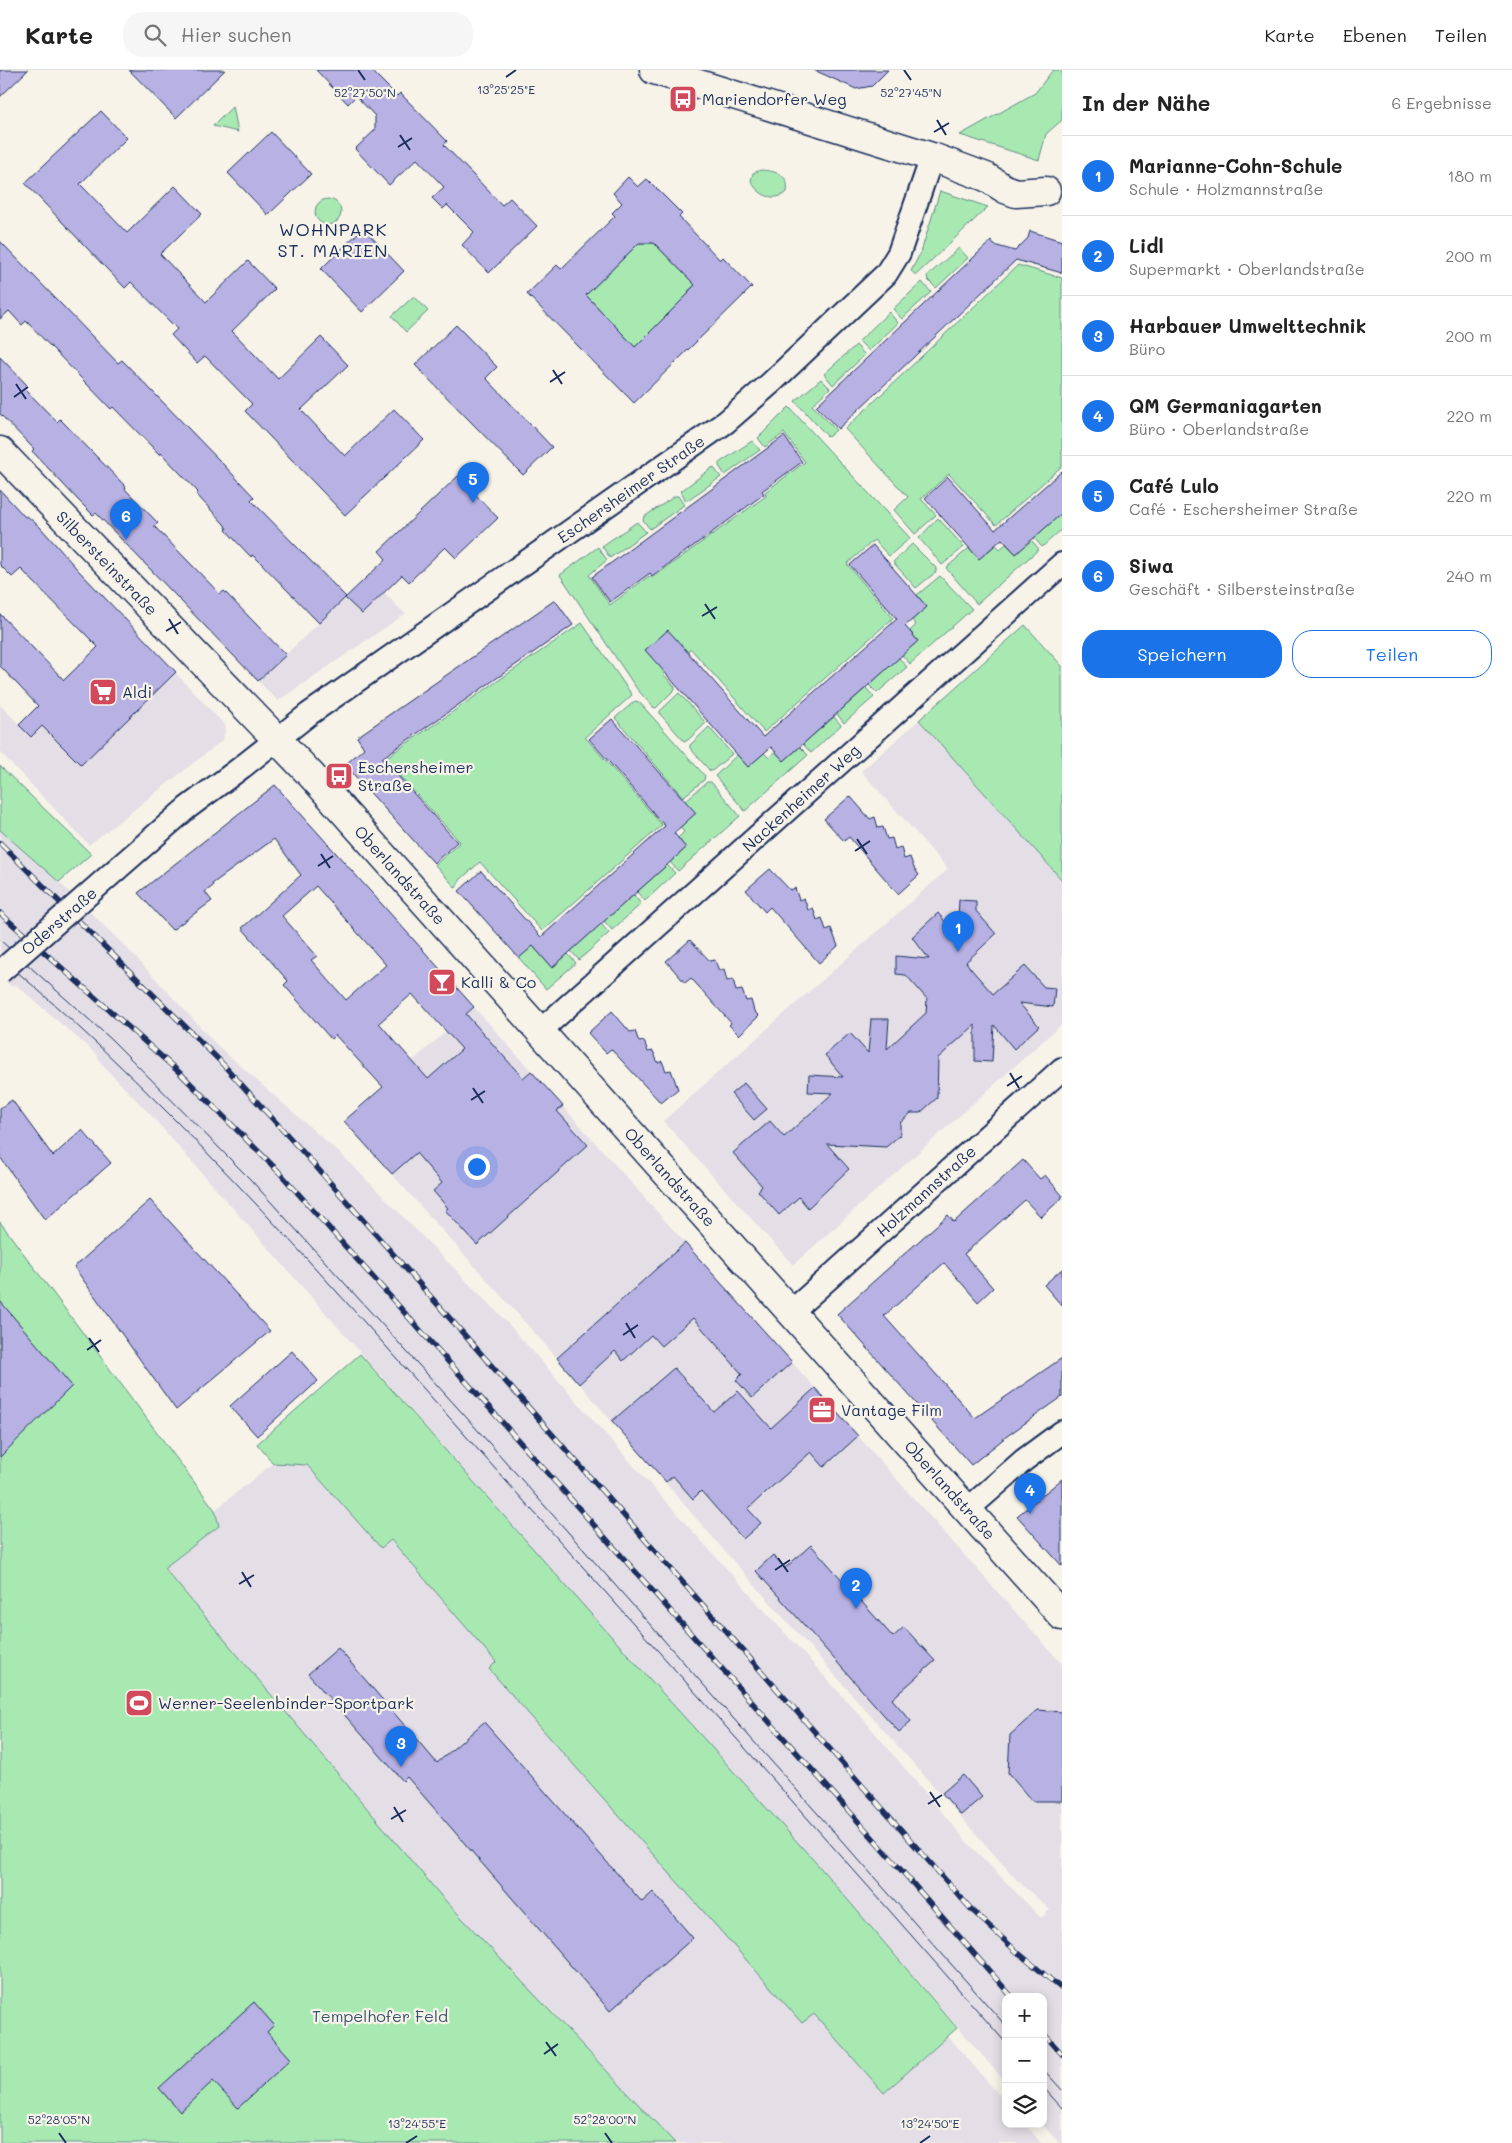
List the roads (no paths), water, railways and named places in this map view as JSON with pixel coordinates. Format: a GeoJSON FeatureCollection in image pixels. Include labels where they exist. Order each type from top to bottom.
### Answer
{"type":"FeatureCollection","features":[{"type":"Feature","properties":{"kind":"street"},"geometry":{"type":"LineString","coordinates":[[654,70],[932,157],[986,176],[1010,172],[1022,175],[1054,194]]}},
{"type":"Feature","properties":{"kind":"street","name":"Eschersheimer Straße"},"geometry":{"type":"LineString","coordinates":[[117,869],[187,808],[309,714],[746,406],[886,274],[899,252],[932,157]]}},
{"type":"Feature","properties":{"kind":"street","name":"Silbersteinstraße"},"geometry":{"type":"LineString","coordinates":[[0,451],[278,739]]}},
{"type":"Feature","properties":{"kind":"street","name":"Nackenheimer Weg"},"geometry":{"type":"LineString","coordinates":[[540,1031],[1062,564]]}},
{"type":"Feature","properties":{"kind":"street","name":"Oberlandstraße"},"geometry":{"type":"LineString","coordinates":[[278,739],[1062,1616]]}},
{"type":"Feature","properties":{"kind":"street","name":"Oderstraße"},"geometry":{"type":"LineString","coordinates":[[0,972],[117,869]]}},
{"type":"Feature","properties":{"kind":"street","name":"Holzmannstraße"},"geometry":{"type":"LineString","coordinates":[[791,1312],[1062,1069]]}},
{"type":"Feature","properties":{"kind":"street"},"geometry":{"type":"LineString","coordinates":[[967,1510],[1024,1460],[1062,1432]]}},
{"type":"Feature","properties":{"kind":"tram line"},"geometry":{"type":"LineString","coordinates":[[0,940],[112,1040],[250,1179],[466,1417],[1002,2021]]}},
{"type":"Feature","properties":{"kind":"tram line"},"geometry":{"type":"LineString","coordinates":[[0,957],[135,1080],[262,1210],[757,1761],[1002,2038]]}},
{"type":"Feature","properties":{"kind":"tram line"},"geometry":{"type":"LineString","coordinates":[[1047,2073],[1062,2090]]}},
{"type":"Feature","properties":{"kind":"tram line"},"geometry":{"type":"LineString","coordinates":[[1047,2091],[1062,2108]]}},
{"type":"Feature","properties":{"kind":"railway"},"geometry":{"type":"LineString","coordinates":[[0,843],[219,1060],[311,1161],[971,1909],[1016,1951],[1062,1989]]}},
{"type":"Feature","properties":{"kind":"railway"},"geometry":{"type":"LineString","coordinates":[[0,913],[180,1073],[279,1172],[881,1847],[1009,1993]]}},
{"type":"Feature","properties":{"kind":"railway"},"geometry":{"type":"LineString","coordinates":[[1047,2037],[1062,2054]]}},
{"type":"Feature","properties":{"kind":"place","name":"Mariendorfer Weg"},"geometry":{"type":"Point","coordinates":[683,99]}},
{"type":"Feature","properties":{"kind":"place","name":"Café Lulo"},"geometry":{"type":"Point","coordinates":[473,503]}},
{"type":"Feature","properties":{"kind":"place","name":"Siwa"},"geometry":{"type":"Point","coordinates":[126,540]}},
{"type":"Feature","properties":{"kind":"place","name":"Aldi"},"geometry":{"type":"Point","coordinates":[103,692]}},
{"type":"Feature","properties":{"kind":"place","name":"Eschersheimer Straße"},"geometry":{"type":"Point","coordinates":[339,776]}},
{"type":"Feature","properties":{"kind":"place","name":"Marianne-Cohn-Schule"},"geometry":{"type":"Point","coordinates":[958,952]}},
{"type":"Feature","properties":{"kind":"place","name":"Kalli & Co"},"geometry":{"type":"Point","coordinates":[442,982]}},
{"type":"Feature","properties":{"kind":"place","name":"Vantage Film"},"geometry":{"type":"Point","coordinates":[822,1410]}},
{"type":"Feature","properties":{"kind":"place","name":"QM Germaniagarten"},"geometry":{"type":"Point","coordinates":[1030,1514]}},
{"type":"Feature","properties":{"kind":"place","name":"Lidl"},"geometry":{"type":"Point","coordinates":[856,1609]}},
{"type":"Feature","properties":{"kind":"place","name":"Werner-Seelenbinder-Sportpark"},"geometry":{"type":"Point","coordinates":[139,1703]}},
{"type":"Feature","properties":{"kind":"place","name":"Harbauer Umwelttechnik"},"geometry":{"type":"Point","coordinates":[401,1767]}},
{"type":"Feature","properties":{"kind":"district","name":"WOHNPARK ST. MARIEN"},"geometry":{"type":"Point","coordinates":[333,240]}},
{"type":"Feature","properties":{"kind":"park label","name":"Tempelhofer Feld"},"geometry":{"type":"Point","coordinates":[380,2016]}}]}
